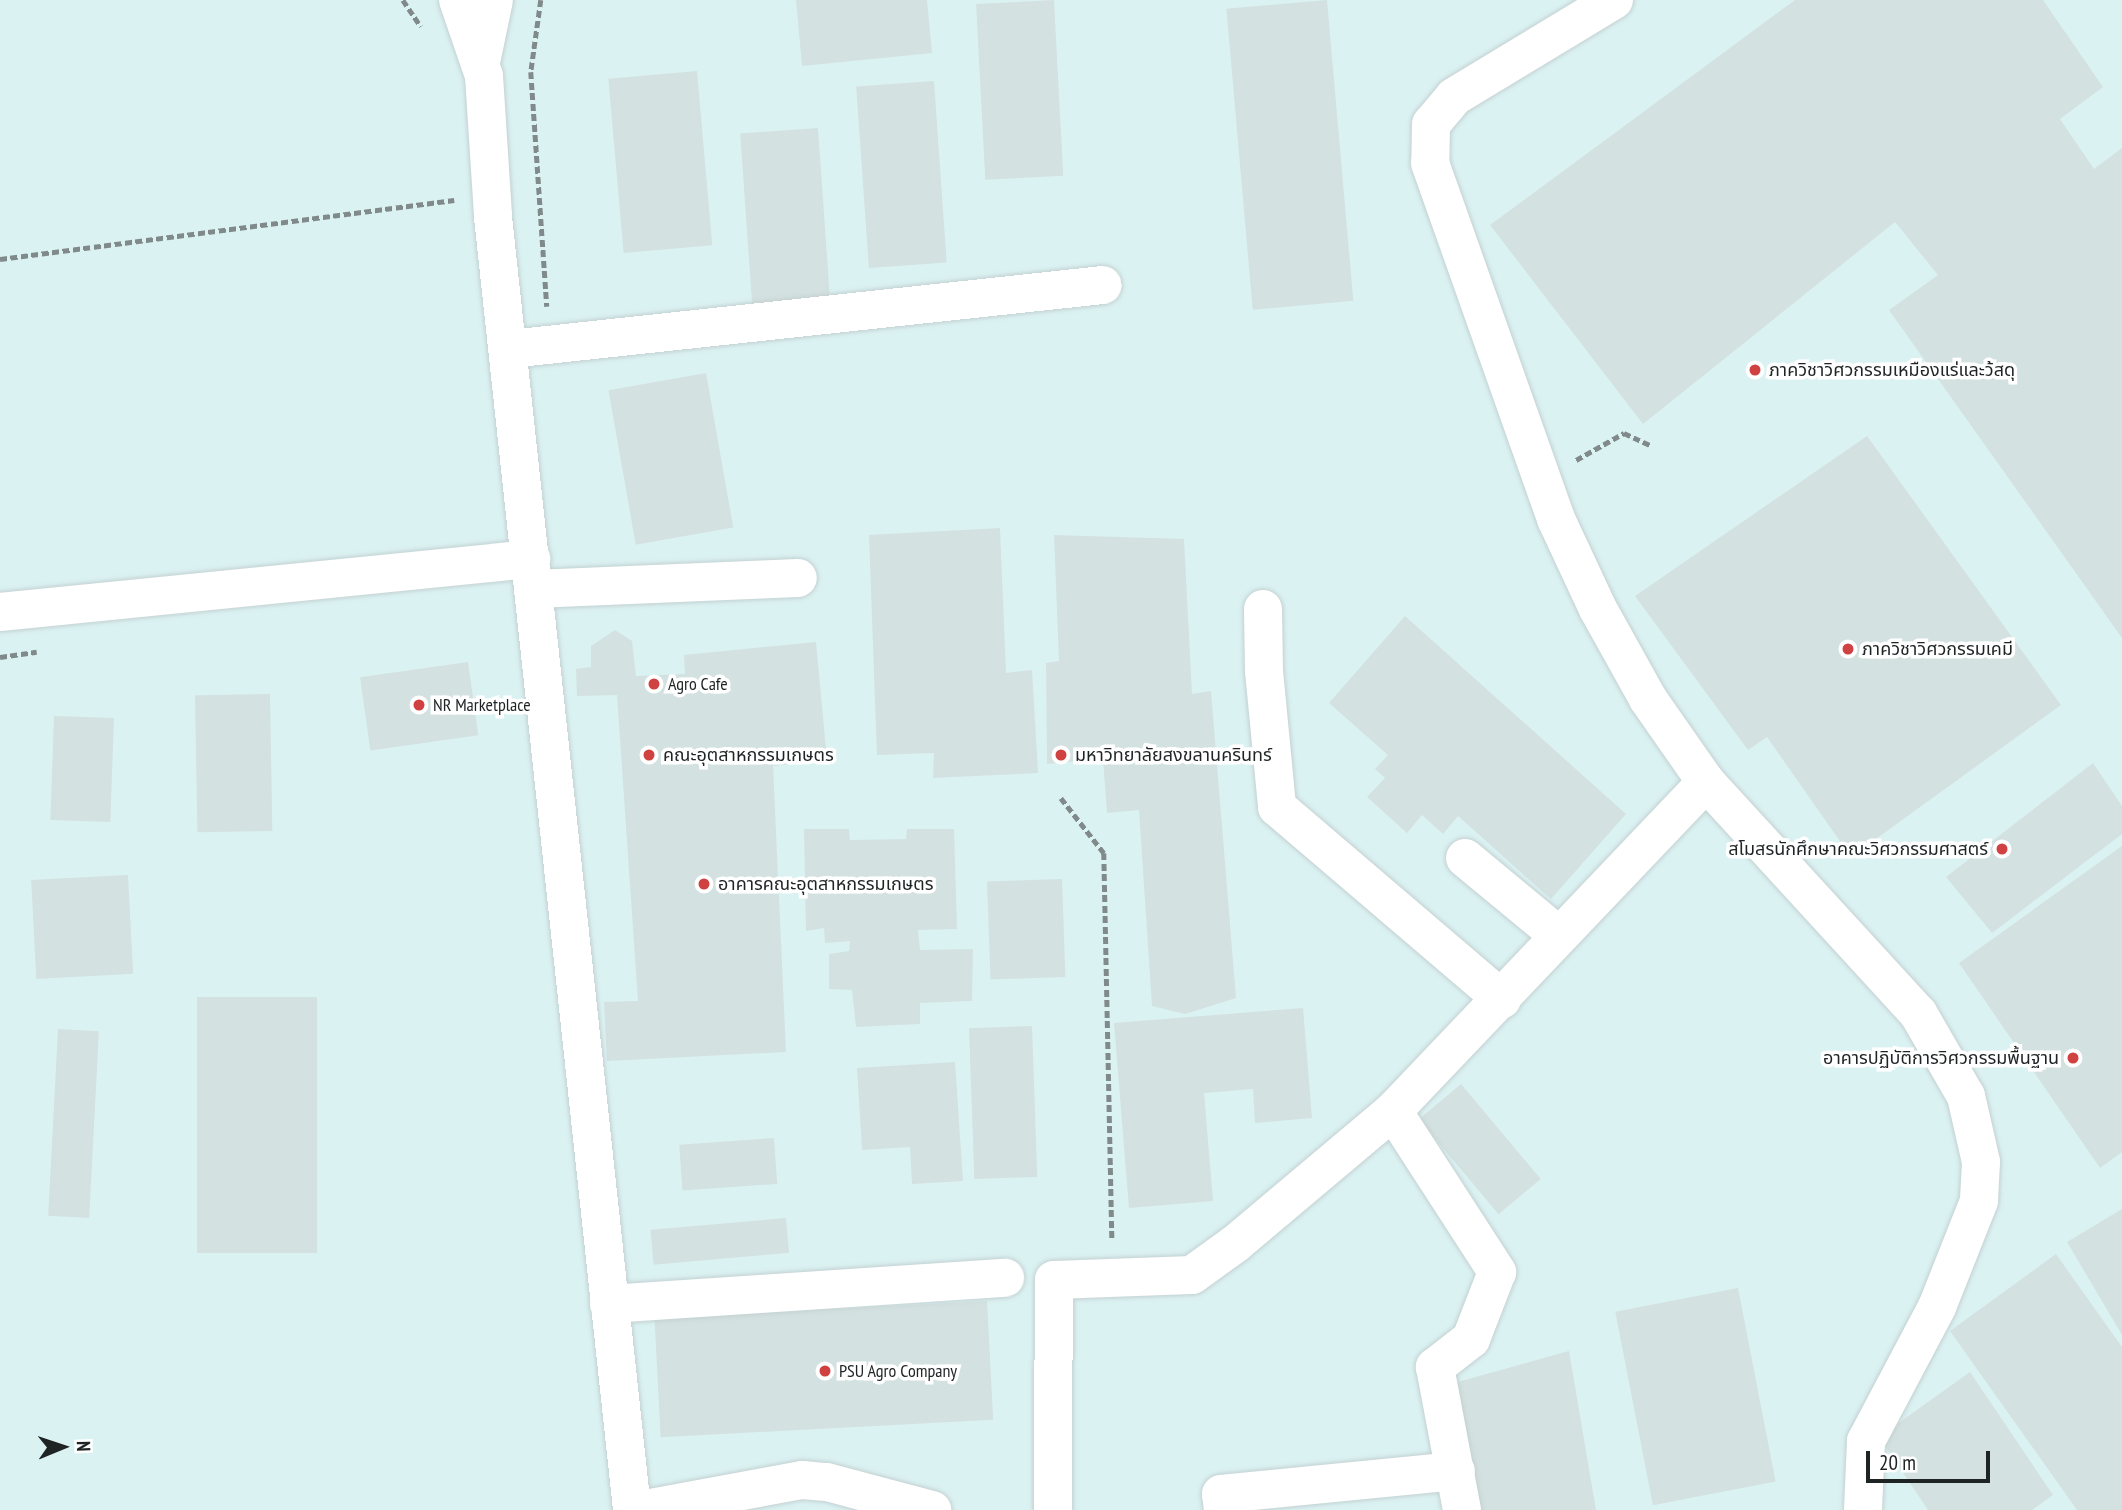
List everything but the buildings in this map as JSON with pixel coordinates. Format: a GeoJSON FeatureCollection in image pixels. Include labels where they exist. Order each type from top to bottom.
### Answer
{"type":"FeatureCollection","features":[{"type":"Feature","properties":{"kind":"street"},"geometry":{"type":"LineString","coordinates":[[458,0],[481,62],[532,574],[632,1510]]}},
{"type":"Feature","properties":{"kind":"street"},"geometry":{"type":"LineString","coordinates":[[481,62],[494,0]]}},
{"type":"Feature","properties":{"kind":"street"},"geometry":{"type":"LineString","coordinates":[[1614,0],[1454,97],[1431,124],[1428,150],[1435,187],[1556,519],[1598,609],[1648,699],[1706,782],[1918,1013],[1966,1096],[1978,1142],[1982,1183],[1974,1219],[1937,1307],[1866,1441],[1863,1510]]}},
{"type":"Feature","properties":{"kind":"street"},"geometry":{"type":"LineString","coordinates":[[510,349],[1103,285]]}},
{"type":"Feature","properties":{"kind":"street"},"geometry":{"type":"LineString","coordinates":[[0,612],[532,574],[798,578]]}},
{"type":"Feature","properties":{"kind":"street"},"geometry":{"type":"LineString","coordinates":[[1264,609],[1264,671],[1277,807],[1502,999]]}},
{"type":"Feature","properties":{"kind":"street"},"geometry":{"type":"LineString","coordinates":[[1053,1510],[1054,1280],[1192,1275],[1393,1111],[1706,782]]}},
{"type":"Feature","properties":{"kind":"street"},"geometry":{"type":"LineString","coordinates":[[1465,858],[1558,935]]}},
{"type":"Feature","properties":{"kind":"street"},"geometry":{"type":"LineString","coordinates":[[1393,1111],[1497,1272],[1471,1339],[1436,1367],[1462,1510]]}},
{"type":"Feature","properties":{"kind":"street"},"geometry":{"type":"LineString","coordinates":[[609,1304],[1005,1278]]}},
{"type":"Feature","properties":{"kind":"street"},"geometry":{"type":"LineString","coordinates":[[1223,1510],[1221,1494],[1456,1471]]}},
{"type":"Feature","properties":{"kind":"street"},"geometry":{"type":"LineString","coordinates":[[640,1510],[802,1480],[827,1482],[932,1510]]}},
{"type":"Feature","properties":{"kind":"path"},"geometry":{"type":"LineString","coordinates":[[0,260],[468,198]]}},
{"type":"Feature","properties":{"kind":"path"},"geometry":{"type":"LineString","coordinates":[[1569,463],[1624,433],[1652,446]]}},
{"type":"Feature","properties":{"kind":"path"},"geometry":{"type":"LineString","coordinates":[[0,657],[41,652]]}},
{"type":"Feature","properties":{"kind":"path"},"geometry":{"type":"LineString","coordinates":[[1061,798],[1104,853],[1113,1278]]}},
{"type":"Feature","properties":{"kind":"shaded area","name":"มหาวิทยาลัยสงขลานครินทร์"},"geometry":{"type":"Polygon","coordinates":[[[0,0],[2122,0],[2122,1510],[0,1510],[0,0]]]}},
{"type":"Feature","properties":{"kind":"place","name":"ภาควิชาวิศวกรรมเหมืองแร่และว้สดุ"},"geometry":{"type":"Point","coordinates":[1755,370]}},
{"type":"Feature","properties":{"kind":"place","name":"ภาควิชาวิศวกรรมเคมี"},"geometry":{"type":"Point","coordinates":[1848,649]}},
{"type":"Feature","properties":{"kind":"place","name":"Agro Cafe"},"geometry":{"type":"Point","coordinates":[654,684]}},
{"type":"Feature","properties":{"kind":"place","name":"NR Marketplace"},"geometry":{"type":"Point","coordinates":[419,705]}},
{"type":"Feature","properties":{"kind":"place","name":"คณะอุตสาหกรรมเกษตร"},"geometry":{"type":"Point","coordinates":[649,755]}},
{"type":"Feature","properties":{"kind":"place","name":"มหาวิทยาลัยสงขลานครินทร์"},"geometry":{"type":"Point","coordinates":[1061,755]}},
{"type":"Feature","properties":{"kind":"place","name":"สโมสรนักศึกษาคณะวิศวกรรมศาสตร์"},"geometry":{"type":"Point","coordinates":[2002,849]}},
{"type":"Feature","properties":{"kind":"place","name":"อาคารคณะอุตสาหกรรมเกษตร"},"geometry":{"type":"Point","coordinates":[704,884]}},
{"type":"Feature","properties":{"kind":"place","name":"อาคารปฏิบัติการวิศวกรรมพื้นฐาน"},"geometry":{"type":"Point","coordinates":[2073,1058]}},
{"type":"Feature","properties":{"kind":"place","name":"PSU Agro Company"},"geometry":{"type":"Point","coordinates":[825,1371]}}]}
